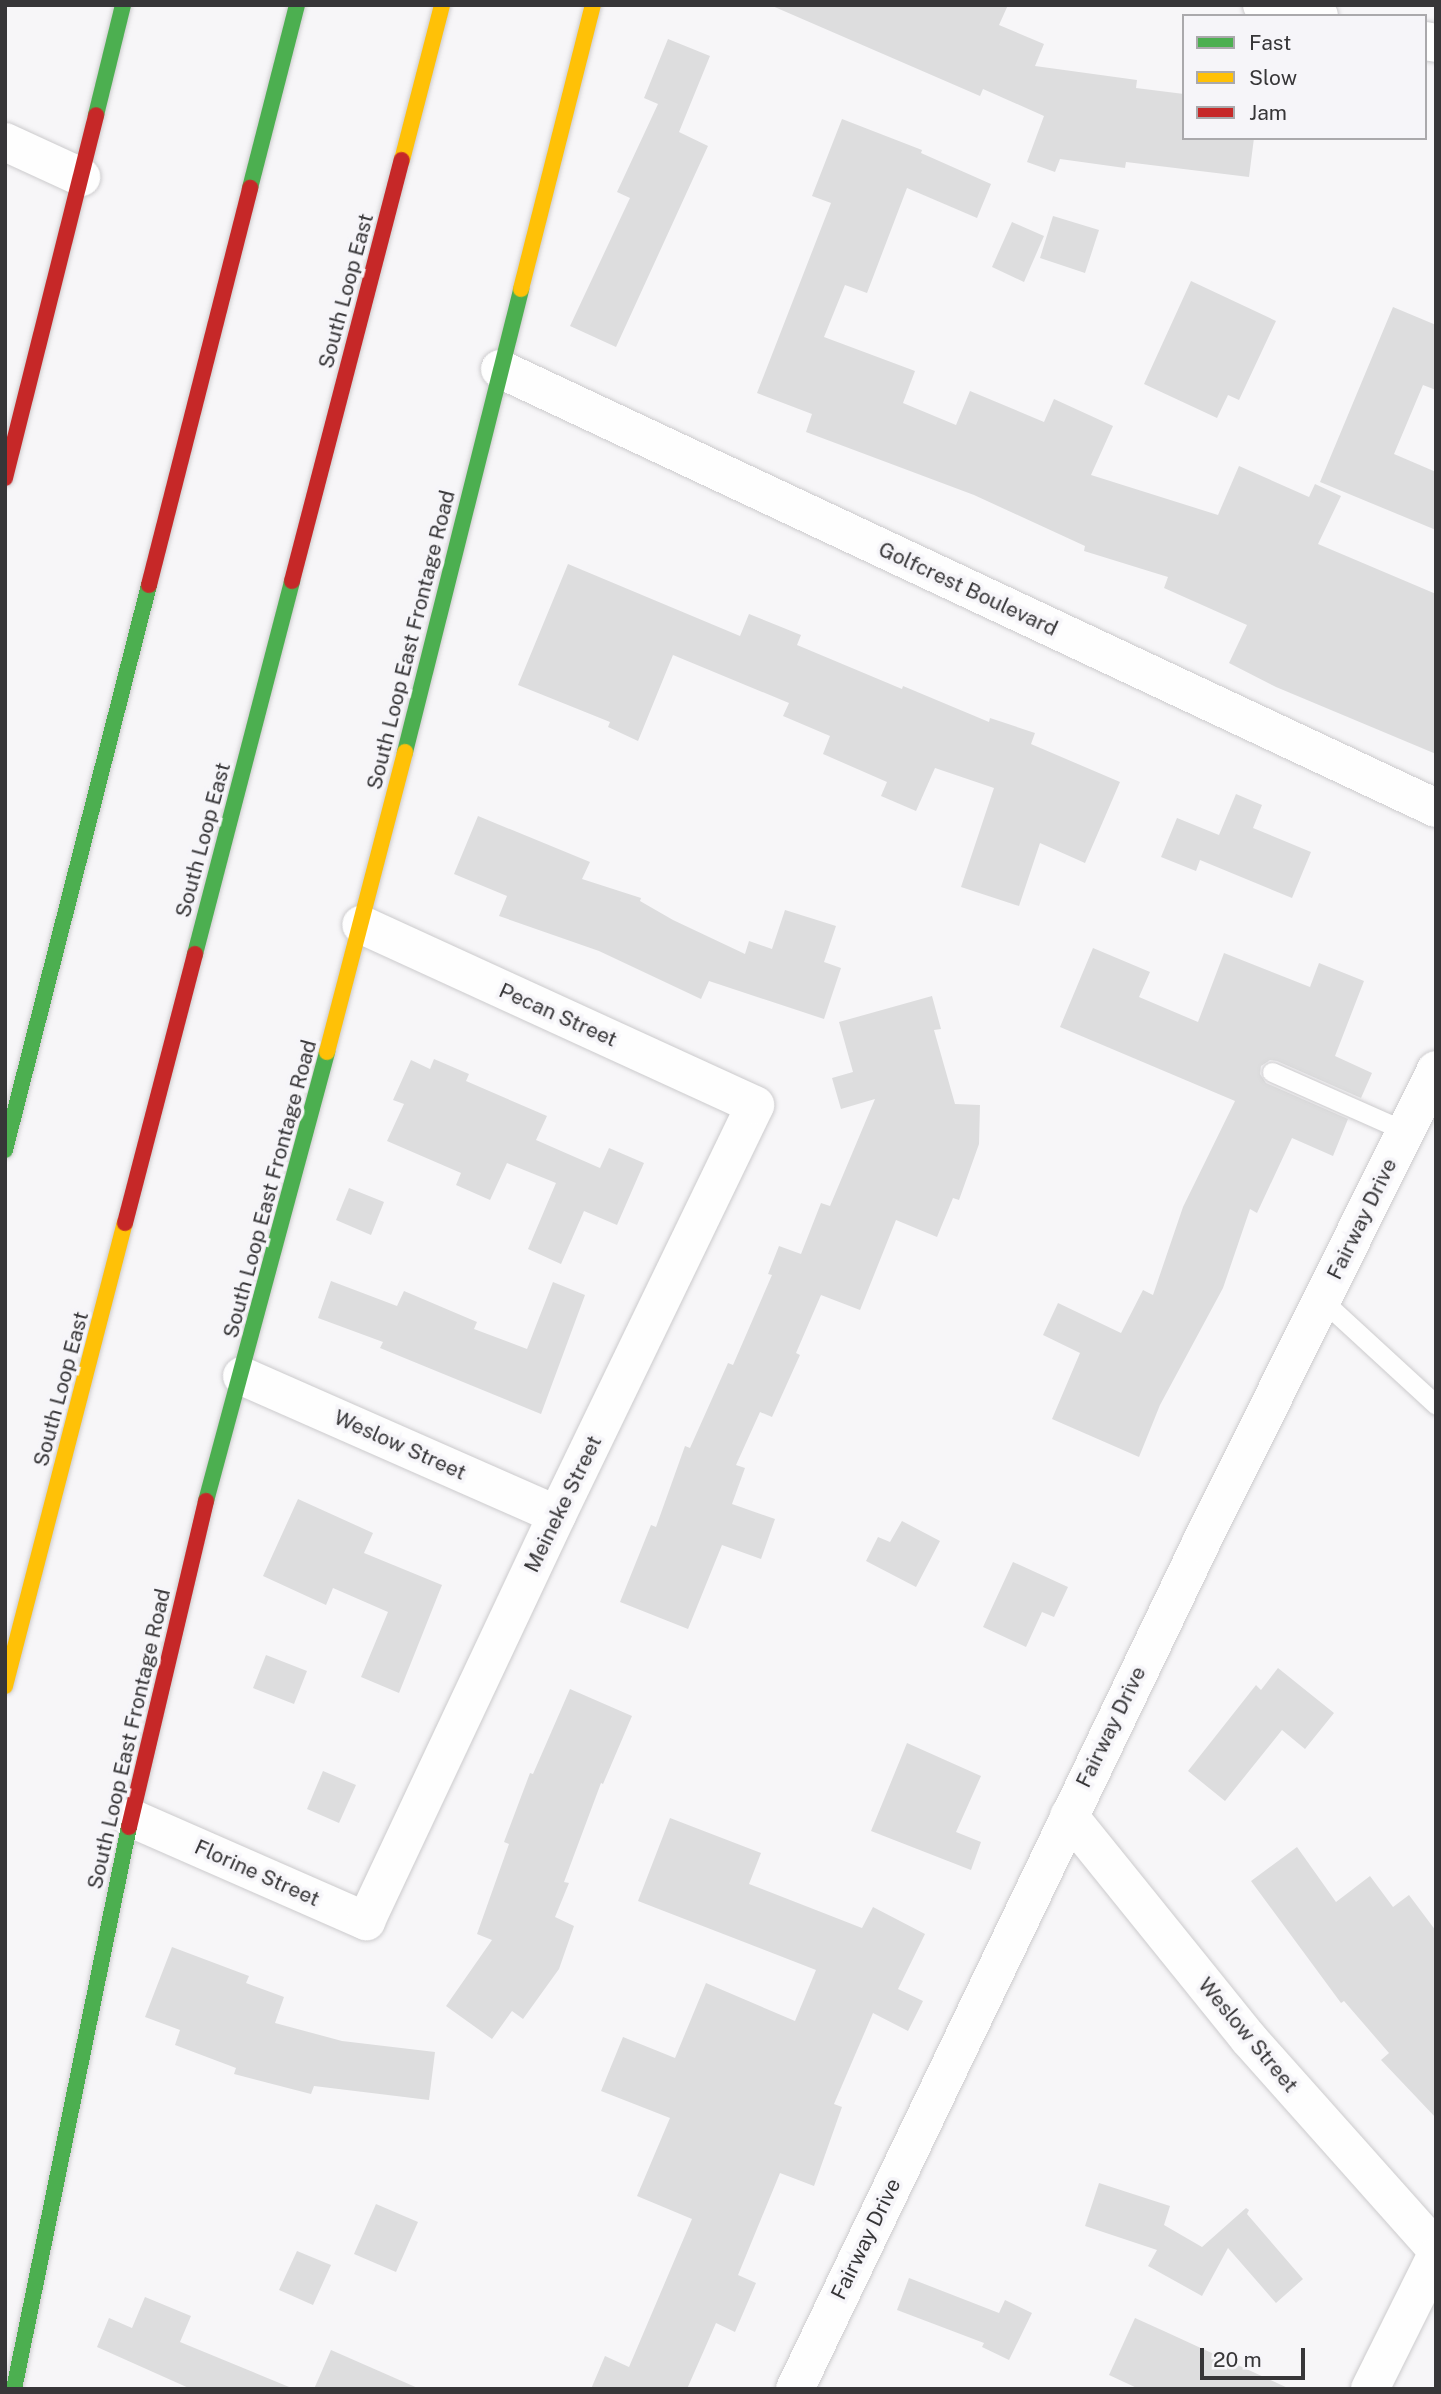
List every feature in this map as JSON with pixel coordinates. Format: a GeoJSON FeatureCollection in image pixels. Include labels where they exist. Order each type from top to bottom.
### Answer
{"type":"FeatureCollection","features":[{"type":"Feature","properties":{"kind":"main road"},"geometry":{"type":"LineString","coordinates":[[5,478],[123,5]]}},
{"type":"Feature","properties":{"kind":"main road"},"geometry":{"type":"LineString","coordinates":[[5,1150],[297,5]]}},
{"type":"Feature","properties":{"kind":"main road","name":"South Loop East"},"geometry":{"type":"LineString","coordinates":[[5,1686],[442,5]]}},
{"type":"Feature","properties":{"kind":"main road","name":"South Loop East Frontage Road"},"geometry":{"type":"LineString","coordinates":[[14,2389],[131,1818],[205,1504],[243,1376],[361,925],[593,5]]}},
{"type":"Feature","properties":{"kind":"street"},"geometry":{"type":"LineString","coordinates":[[1262,5],[1309,14]]}},
{"type":"Feature","properties":{"kind":"street"},"geometry":{"type":"LineString","coordinates":[[5,142],[81,177]]}},
{"type":"Feature","properties":{"kind":"street","name":"Golfcrest Boulevard"},"geometry":{"type":"LineString","coordinates":[[500,369],[1436,808]]}},
{"type":"Feature","properties":{"kind":"street","name":"Pecan Street"},"geometry":{"type":"LineString","coordinates":[[361,925],[755,1105]]}},
{"type":"Feature","properties":{"kind":"street","name":"Fairway Drive"},"geometry":{"type":"LineString","coordinates":[[795,2389],[1069,1815],[1436,1070]]}},
{"type":"Feature","properties":{"kind":"street","name":"Meineke Street"},"geometry":{"type":"LineString","coordinates":[[374,1905],[557,1515],[755,1105]]}},
{"type":"Feature","properties":{"kind":"street","name":"Weslow Street"},"geometry":{"type":"LineString","coordinates":[[243,1376],[557,1515]]}},
{"type":"Feature","properties":{"kind":"street","name":"Weslow Street"},"geometry":{"type":"LineString","coordinates":[[1069,1815],[1249,2039],[1436,2249]]}},
{"type":"Feature","properties":{"kind":"street","name":"Florine Street"},"geometry":{"type":"LineString","coordinates":[[131,1818],[366,1921],[374,1905]]}},
{"type":"Feature","properties":{"kind":"street"},"geometry":{"type":"LineString","coordinates":[[1370,2389],[1436,2256]]}},
{"type":"Feature","properties":{"kind":"lane"},"geometry":{"type":"LineString","coordinates":[[1272,1072],[1405,1131]]}},
{"type":"Feature","properties":{"kind":"lane"},"geometry":{"type":"LineString","coordinates":[[1322,1300],[1436,1405]]}},
{"type":"Feature","properties":{"kind":"building"},"geometry":{"type":"Polygon","coordinates":[[[770,5],[1008,5],[999,25],[1044,44],[1035,66],[1137,80],[1136,88],[1182,94],[1182,140],[1254,140],[1249,177],[1126,162],[1125,168],[1060,159],[1055,172],[1027,162],[1044,116],[983,89],[980,96],[770,5]]]}},
{"type":"Feature","properties":{"kind":"building"},"geometry":{"type":"Polygon","coordinates":[[[668,39],[710,56],[679,132],[708,146],[616,347],[570,326],[630,198],[617,192],[658,104],[644,98],[668,39]]]}},
{"type":"Feature","properties":{"kind":"building"},"geometry":{"type":"Polygon","coordinates":[[[842,119],[922,150],[921,153],[991,184],[977,218],[907,188],[867,293],[845,285],[824,337],[915,371],[903,403],[956,425],[970,391],[1044,422],[1054,399],[1113,426],[1091,475],[1218,515],[1239,466],[1309,497],[1315,484],[1341,496],[1318,544],[1436,594],[1436,754],[1276,687],[1229,663],[1247,625],[1164,588],[1168,577],[1084,551],[1085,546],[974,495],[806,432],[812,414],[757,393],[831,203],[812,196],[842,119]]]}},
{"type":"Feature","properties":{"kind":"building"},"geometry":{"type":"Polygon","coordinates":[[[1053,216],[1099,230],[1085,273],[1040,258],[1053,216]]]}},
{"type":"Feature","properties":{"kind":"building"},"geometry":{"type":"Polygon","coordinates":[[[1012,222],[1044,236],[1024,282],[992,267],[1012,222]]]}},
{"type":"Feature","properties":{"kind":"building"},"geometry":{"type":"Polygon","coordinates":[[[1191,281],[1276,321],[1239,400],[1228,395],[1217,418],[1144,384],[1191,281]]]}},
{"type":"Feature","properties":{"kind":"building"},"geometry":{"type":"Polygon","coordinates":[[[1393,307],[1436,325],[1436,390],[1423,385],[1394,454],[1436,472],[1436,530],[1320,482],[1393,307]]]}},
{"type":"Feature","properties":{"kind":"building"},"geometry":{"type":"Polygon","coordinates":[[[568,564],[740,636],[749,614],[801,635],[797,645],[902,689],[903,686],[989,722],[990,718],[1035,733],[1031,744],[1120,782],[1085,863],[1040,843],[1019,906],[961,887],[994,788],[935,768],[916,811],[881,796],[887,782],[823,754],[830,736],[783,716],[789,703],[673,655],[638,741],[608,727],[610,722],[518,685],[568,564]]]}},
{"type":"Feature","properties":{"kind":"building"},"geometry":{"type":"Polygon","coordinates":[[[1236,794],[1262,805],[1253,828],[1311,852],[1292,898],[1200,860],[1196,871],[1161,857],[1177,818],[1219,835],[1236,794]]]}},
{"type":"Feature","properties":{"kind":"building"},"geometry":{"type":"Polygon","coordinates":[[[478,816],[590,862],[582,879],[641,898],[640,901],[673,920],[745,954],[749,941],[772,949],[785,910],[836,926],[824,962],[841,968],[824,1019],[709,981],[701,999],[599,951],[499,916],[507,896],[454,874],[478,816]]]}},
{"type":"Feature","properties":{"kind":"building"},"geometry":{"type":"Polygon","coordinates":[[[1093,948],[1150,972],[1139,997],[1198,1022],[1224,953],[1310,987],[1319,963],[1364,981],[1335,1056],[1372,1073],[1361,1098],[1277,1061],[1270,1060],[1261,1066],[1260,1074],[1266,1083],[1348,1119],[1333,1156],[1292,1138],[1257,1213],[1250,1209],[1223,1288],[1160,1405],[1139,1457],[1052,1419],[1080,1353],[1043,1335],[1058,1303],[1121,1333],[1143,1290],[1153,1295],[1183,1207],[1235,1101],[1060,1027],[1093,948]]]}},
{"type":"Feature","properties":{"kind":"building"},"geometry":{"type":"Polygon","coordinates":[[[932,996],[941,1029],[934,1030],[955,1104],[980,1105],[979,1144],[959,1200],[953,1198],[937,1237],[896,1220],[860,1310],[821,1295],[796,1353],[800,1355],[772,1417],[760,1412],[736,1465],[745,1468],[732,1504],[775,1519],[761,1559],[722,1545],[688,1629],[620,1602],[651,1525],[656,1527],[685,1446],[690,1448],[728,1363],[733,1365],[772,1275],[768,1274],[779,1246],[801,1254],[821,1203],[830,1206],[875,1099],[841,1109],[832,1078],[853,1072],[839,1022],[932,996]]]}},
{"type":"Feature","properties":{"kind":"building"},"geometry":{"type":"Polygon","coordinates":[[[434,1059],[469,1074],[466,1081],[547,1116],[536,1140],[600,1168],[609,1148],[644,1163],[617,1225],[584,1211],[561,1264],[528,1249],[556,1183],[507,1163],[490,1200],[456,1185],[461,1173],[387,1141],[404,1104],[393,1100],[411,1060],[430,1069],[434,1059]]]}},
{"type":"Feature","properties":{"kind":"building"},"geometry":{"type":"Polygon","coordinates":[[[349,1188],[384,1202],[371,1235],[336,1220],[349,1188]]]}},
{"type":"Feature","properties":{"kind":"building"},"geometry":{"type":"Polygon","coordinates":[[[331,1281],[397,1306],[404,1291],[477,1322],[474,1329],[527,1349],[553,1282],[585,1295],[541,1414],[380,1348],[383,1342],[318,1318],[331,1281]]]}},
{"type":"Feature","properties":{"kind":"building"},"geometry":{"type":"Polygon","coordinates":[[[298,1499],[373,1533],[364,1553],[442,1585],[399,1693],[361,1677],[388,1612],[333,1588],[326,1605],[263,1576],[298,1499]]]}},
{"type":"Feature","properties":{"kind":"building"},"geometry":{"type":"Polygon","coordinates":[[[902,1521],[940,1541],[916,1587],[866,1561],[878,1537],[890,1542],[902,1521]]]}},
{"type":"Feature","properties":{"kind":"building"},"geometry":{"type":"Polygon","coordinates":[[[1013,1562],[1068,1587],[1054,1617],[1042,1612],[1026,1647],[983,1627],[1013,1562]]]}},
{"type":"Feature","properties":{"kind":"building"},"geometry":{"type":"Polygon","coordinates":[[[266,1655],[307,1671],[294,1704],[253,1688],[266,1655]]]}},
{"type":"Feature","properties":{"kind":"building"},"geometry":{"type":"Polygon","coordinates":[[[1278,1668],[1334,1713],[1305,1749],[1282,1730],[1225,1801],[1188,1771],[1256,1685],[1261,1690],[1278,1668]]]}},
{"type":"Feature","properties":{"kind":"building"},"geometry":{"type":"Polygon","coordinates":[[[570,1689],[632,1716],[603,1784],[601,1783],[564,1882],[569,1883],[555,1917],[574,1926],[559,1969],[523,2019],[512,2011],[492,2039],[446,2006],[492,1940],[477,1934],[509,1844],[504,1842],[530,1773],[533,1774],[570,1689]]]}},
{"type":"Feature","properties":{"kind":"building"},"geometry":{"type":"Polygon","coordinates":[[[907,1743],[981,1776],[956,1832],[981,1842],[971,1870],[871,1831],[907,1743]]]}},
{"type":"Feature","properties":{"kind":"building"},"geometry":{"type":"Polygon","coordinates":[[[323,1771],[356,1785],[339,1823],[307,1809],[323,1771]]]}},
{"type":"Feature","properties":{"kind":"building"},"geometry":{"type":"Polygon","coordinates":[[[670,1818],[761,1853],[749,1884],[862,1928],[873,1907],[925,1934],[898,1989],[923,2001],[908,2031],[873,2013],[834,2104],[842,2107],[814,2186],[780,2173],[738,2275],[756,2283],[735,2332],[716,2323],[687,2389],[591,2389],[605,2356],[629,2367],[692,2219],[637,2196],[670,2118],[601,2091],[623,2037],[675,2058],[706,1983],[795,2021],[816,1970],[638,1901],[670,1818]]]}},
{"type":"Feature","properties":{"kind":"building"},"geometry":{"type":"Polygon","coordinates":[[[1297,1847],[1336,1902],[1370,1876],[1393,1907],[1409,1895],[1436,1931],[1436,2118],[1381,2060],[1389,2053],[1344,2001],[1341,2003],[1251,1881],[1297,1847]]]}},
{"type":"Feature","properties":{"kind":"building"},"geometry":{"type":"Polygon","coordinates":[[[172,1947],[249,1976],[246,1983],[284,1997],[275,2023],[342,2041],[435,2052],[429,2100],[314,2086],[311,2094],[234,2074],[236,2068],[175,2045],[180,2030],[145,2017],[172,1947]]]}},
{"type":"Feature","properties":{"kind":"building"},"geometry":{"type":"Polygon","coordinates":[[[1099,2183],[1170,2206],[1164,2225],[1202,2247],[1246,2208],[1249,2210],[1247,2214],[1303,2279],[1276,2303],[1228,2248],[1202,2296],[1148,2266],[1157,2250],[1085,2226],[1099,2183]]]}},
{"type":"Feature","properties":{"kind":"building"},"geometry":{"type":"Polygon","coordinates":[[[376,2204],[418,2222],[396,2272],[354,2254],[376,2204]]]}},
{"type":"Feature","properties":{"kind":"building"},"geometry":{"type":"Polygon","coordinates":[[[297,2251],[331,2265],[313,2305],[279,2290],[297,2251]]]}},
{"type":"Feature","properties":{"kind":"building"},"geometry":{"type":"Polygon","coordinates":[[[909,2278],[999,2313],[1005,2300],[1032,2313],[1009,2360],[982,2347],[984,2343],[897,2310],[909,2278]]]}},
{"type":"Feature","properties":{"kind":"building"},"geometry":{"type":"Polygon","coordinates":[[[145,2297],[191,2316],[180,2342],[294,2389],[191,2389],[97,2347],[109,2318],[132,2328],[145,2297]]]}},
{"type":"Feature","properties":{"kind":"building"},"geometry":{"type":"Polygon","coordinates":[[[1135,2318],[1290,2389],[1139,2389],[1109,2375],[1135,2318]]]}},
{"type":"Feature","properties":{"kind":"building"},"geometry":{"type":"Polygon","coordinates":[[[331,2350],[420,2389],[314,2389],[331,2350]]]}},
{"type":"Feature","properties":{"kind":"traffic: fast"},"geometry":{"type":"LineString","coordinates":[[96,115],[123,5]]}},
{"type":"Feature","properties":{"kind":"traffic: fast"},"geometry":{"type":"LineString","coordinates":[[250,188],[297,5]]}},
{"type":"Feature","properties":{"kind":"traffic: fast"},"geometry":{"type":"LineString","coordinates":[[405,752],[521,289]]}},
{"type":"Feature","properties":{"kind":"traffic: fast"},"geometry":{"type":"LineString","coordinates":[[195,954],[292,581]]}},
{"type":"Feature","properties":{"kind":"traffic: fast"},"geometry":{"type":"LineString","coordinates":[[5,1150],[149,585]]}},
{"type":"Feature","properties":{"kind":"traffic: fast"},"geometry":{"type":"LineString","coordinates":[[206,1501],[327,1052]]}},
{"type":"Feature","properties":{"kind":"traffic: fast"},"geometry":{"type":"LineString","coordinates":[[14,2389],[129,1827]]}},
{"type":"Feature","properties":{"kind":"traffic: slow"},"geometry":{"type":"LineString","coordinates":[[402,160],[442,5]]}},
{"type":"Feature","properties":{"kind":"traffic: slow"},"geometry":{"type":"LineString","coordinates":[[521,289],[593,5]]}},
{"type":"Feature","properties":{"kind":"traffic: slow"},"geometry":{"type":"LineString","coordinates":[[327,1052],[405,752]]}},
{"type":"Feature","properties":{"kind":"traffic: slow"},"geometry":{"type":"LineString","coordinates":[[5,1686],[125,1223]]}},
{"type":"Feature","properties":{"kind":"traffic: jam"},"geometry":{"type":"LineString","coordinates":[[5,478],[96,115]]}},
{"type":"Feature","properties":{"kind":"traffic: jam"},"geometry":{"type":"LineString","coordinates":[[292,581],[402,160]]}},
{"type":"Feature","properties":{"kind":"traffic: jam"},"geometry":{"type":"LineString","coordinates":[[149,585],[250,188]]}},
{"type":"Feature","properties":{"kind":"traffic: jam"},"geometry":{"type":"LineString","coordinates":[[125,1223],[195,954]]}},
{"type":"Feature","properties":{"kind":"traffic: jam"},"geometry":{"type":"LineString","coordinates":[[129,1827],[206,1501]]}}]}
